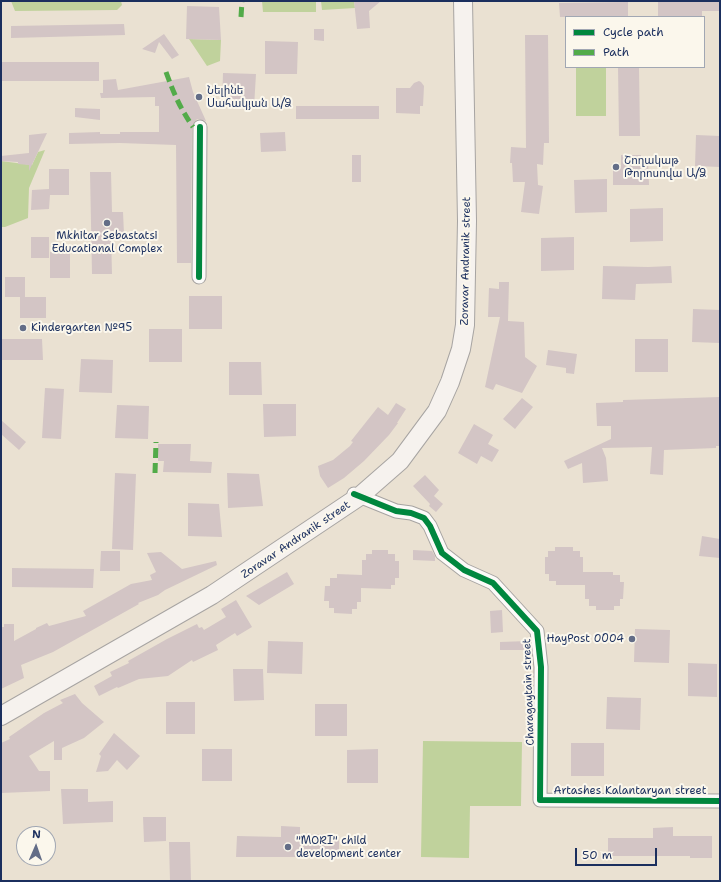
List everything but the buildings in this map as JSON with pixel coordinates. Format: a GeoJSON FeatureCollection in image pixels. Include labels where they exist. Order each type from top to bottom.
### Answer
{"type":"FeatureCollection","features":[{"type":"Feature","properties":{"kind":"main road","name":"Zoravar Andranik street"},"geometry":{"type":"LineString","coordinates":[[1,708],[219,585],[357,495],[396,458],[432,409],[456,347],[462,280],[457,1]]}},
{"type":"Feature","properties":{"kind":"main road","name":"Zoravar Andranik street"},"geometry":{"type":"LineString","coordinates":[[1,716],[218,592],[357,495],[400,461],[437,411],[450,382],[461,349],[465,326],[467,229],[463,1]]}},
{"type":"Feature","properties":{"kind":"street"},"geometry":{"type":"LineString","coordinates":[[199,277],[200,127]]}},
{"type":"Feature","properties":{"kind":"street","name":"Charagaytain street"},"geometry":{"type":"LineString","coordinates":[[357,495],[396,511],[411,513],[424,518],[430,526],[442,553],[464,570],[493,583],[538,631],[541,667],[540,800]]}},
{"type":"Feature","properties":{"kind":"street","name":"Artashes Kalantaryan street"},"geometry":{"type":"LineString","coordinates":[[540,800],[720,801]]}},
{"type":"Feature","properties":{"kind":"green space"},"geometry":{"type":"Polygon","coordinates":[[[11,1],[121,1],[122,5],[117,10],[15,11],[11,1]]]}},
{"type":"Feature","properties":{"kind":"green space"},"geometry":{"type":"Polygon","coordinates":[[[262,1],[316,1],[316,12],[263,12],[262,1]]]}},
{"type":"Feature","properties":{"kind":"green space"},"geometry":{"type":"Polygon","coordinates":[[[321,1],[354,1],[355,8],[322,10],[321,1]]]}},
{"type":"Feature","properties":{"kind":"green space"},"geometry":{"type":"Polygon","coordinates":[[[189,39],[221,40],[220,61],[207,66],[189,39]]]}},
{"type":"Feature","properties":{"kind":"green space"},"geometry":{"type":"Polygon","coordinates":[[[576,68],[606,68],[606,116],[576,116],[576,68]]]}},
{"type":"Feature","properties":{"kind":"green space"},"geometry":{"type":"Polygon","coordinates":[[[45,150],[29,188],[28,218],[5,227],[1,227],[1,161],[32,165],[38,152],[45,150]]]}},
{"type":"Feature","properties":{"kind":"green space"},"geometry":{"type":"Polygon","coordinates":[[[423,741],[522,742],[521,806],[470,806],[469,858],[421,857],[423,741]]]}},
{"type":"Feature","properties":{"kind":"marked path"},"geometry":{"type":"LineString","coordinates":[[241,17],[242,1]]}},
{"type":"Feature","properties":{"kind":"marked path"},"geometry":{"type":"LineString","coordinates":[[166,72],[178,101],[193,127]]}},
{"type":"Feature","properties":{"kind":"marked path"},"geometry":{"type":"LineString","coordinates":[[155,473],[156,442]]}},
{"type":"Feature","properties":{"kind":"cycle path"},"geometry":{"type":"LineString","coordinates":[[199,277],[200,127]]}},
{"type":"Feature","properties":{"kind":"cycle path"},"geometry":{"type":"LineString","coordinates":[[354,494],[396,511],[411,513],[424,518],[430,526],[442,553],[464,570],[493,583],[537,631],[541,667],[540,800],[720,801]]}},
{"type":"Feature","properties":{"kind":"place","name":"Նելինե Սահակյան Ա/Ձ"},"geometry":{"type":"Point","coordinates":[199,97]}},
{"type":"Feature","properties":{"kind":"place","name":"Շողակաթ Թորոսովա Ա/Ձ"},"geometry":{"type":"Point","coordinates":[616,167]}},
{"type":"Feature","properties":{"kind":"place","name":"Mkhitar Sebastatsi Educational Complex"},"geometry":{"type":"Point","coordinates":[107,223]}},
{"type":"Feature","properties":{"kind":"place","name":"Kindergarten №95"},"geometry":{"type":"Point","coordinates":[23,328]}},
{"type":"Feature","properties":{"kind":"place","name":"HayPost 0004"},"geometry":{"type":"Point","coordinates":[632,639]}},
{"type":"Feature","properties":{"kind":"place","name":"\"MORI\" child development center"},"geometry":{"type":"Point","coordinates":[288,847]}}]}
